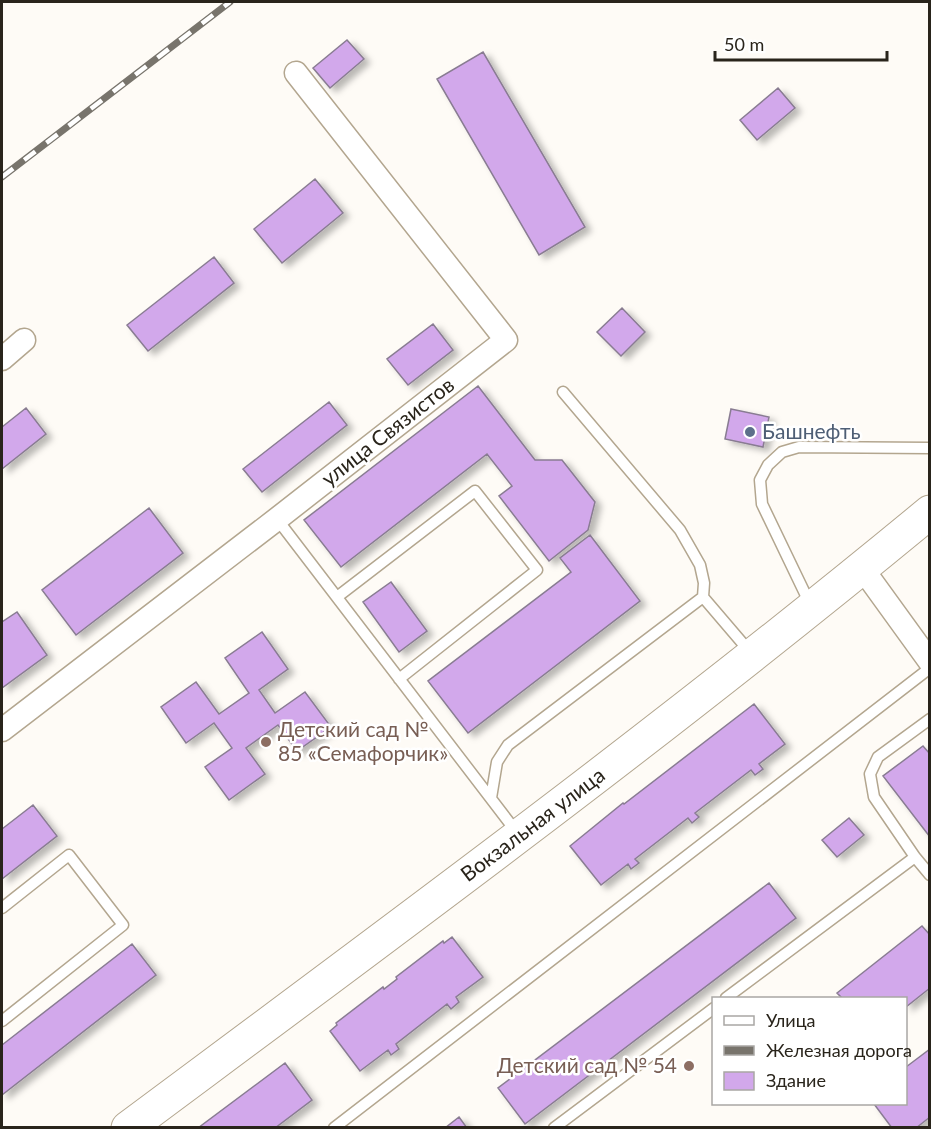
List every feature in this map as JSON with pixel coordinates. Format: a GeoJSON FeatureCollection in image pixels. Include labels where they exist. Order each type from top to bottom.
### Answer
{"type":"FeatureCollection","features":[{"type":"Feature","properties":{"kind":"main road","name":"Вокзальная улица"},"geometry":{"type":"LineString","coordinates":[[128,1128],[520,836],[812,609],[930,512]]}},
{"type":"Feature","properties":{"kind":"street","name":"улица Связистов"},"geometry":{"type":"LineString","coordinates":[[2,730],[506,340],[296,73]]}},
{"type":"Feature","properties":{"kind":"street"},"geometry":{"type":"LineString","coordinates":[[2,359],[24,340]]}},
{"type":"Feature","properties":{"kind":"street"},"geometry":{"type":"LineString","coordinates":[[862,568],[930,662]]}},
{"type":"Feature","properties":{"kind":"lane"},"geometry":{"type":"LineString","coordinates":[[563,392],[680,530],[700,565],[704,583],[703,597],[752,655]]}},
{"type":"Feature","properties":{"kind":"lane"},"geometry":{"type":"LineString","coordinates":[[812,609],[762,504],[760,480],[768,465],[782,452],[799,447],[930,448]]}},
{"type":"Feature","properties":{"kind":"lane"},"geometry":{"type":"LineString","coordinates":[[337,597],[475,491],[537,570],[399,679]]}},
{"type":"Feature","properties":{"kind":"lane"},"geometry":{"type":"LineString","coordinates":[[277,519],[520,836]]}},
{"type":"Feature","properties":{"kind":"lane"},"geometry":{"type":"LineString","coordinates":[[491,798],[497,762],[508,745],[703,597]]}},
{"type":"Feature","properties":{"kind":"lane"},"geometry":{"type":"LineString","coordinates":[[334,1128],[930,668]]}},
{"type":"Feature","properties":{"kind":"lane"},"geometry":{"type":"LineString","coordinates":[[930,719],[878,757],[870,774],[874,797],[930,875]]}},
{"type":"Feature","properties":{"kind":"lane"},"geometry":{"type":"LineString","coordinates":[[2,908],[69,855],[123,925],[2,1020]]}},
{"type":"Feature","properties":{"kind":"lane"},"geometry":{"type":"LineString","coordinates":[[729,997],[915,857]]}},
{"type":"Feature","properties":{"kind":"lane"},"geometry":{"type":"LineString","coordinates":[[554,1128],[712,1010]]}},
{"type":"Feature","properties":{"kind":"building"},"geometry":{"type":"Polygon","coordinates":[[[347,40],[364,59],[330,88],[313,68],[347,40]]]}},
{"type":"Feature","properties":{"kind":"building"},"geometry":{"type":"Polygon","coordinates":[[[483,52],[585,227],[539,255],[437,79],[483,52]]]}},
{"type":"Feature","properties":{"kind":"building"},"geometry":{"type":"Polygon","coordinates":[[[778,88],[795,108],[757,140],[740,120],[778,88]]]}},
{"type":"Feature","properties":{"kind":"building"},"geometry":{"type":"Polygon","coordinates":[[[315,179],[343,213],[282,263],[254,229],[315,179]]]}},
{"type":"Feature","properties":{"kind":"building"},"geometry":{"type":"Polygon","coordinates":[[[214,257],[234,283],[148,351],[127,325],[214,257]]]}},
{"type":"Feature","properties":{"kind":"building"},"geometry":{"type":"Polygon","coordinates":[[[622,308],[645,332],[621,356],[597,332],[622,308]]]}},
{"type":"Feature","properties":{"kind":"building"},"geometry":{"type":"Polygon","coordinates":[[[433,324],[453,350],[408,385],[387,359],[433,324]]]}},
{"type":"Feature","properties":{"kind":"building"},"geometry":{"type":"Polygon","coordinates":[[[478,386],[535,460],[562,460],[595,502],[588,530],[549,561],[499,496],[512,486],[487,454],[341,567],[304,520],[478,386]]]}},
{"type":"Feature","properties":{"kind":"building"},"geometry":{"type":"Polygon","coordinates":[[[329,402],[347,425],[262,492],[243,469],[329,402]]]}},
{"type":"Feature","properties":{"kind":"building"},"geometry":{"type":"Polygon","coordinates":[[[26,408],[46,434],[2,469],[2,427],[26,408]]]}},
{"type":"Feature","properties":{"kind":"building"},"geometry":{"type":"Polygon","coordinates":[[[731,409],[769,417],[763,447],[725,439],[731,409]]]}},
{"type":"Feature","properties":{"kind":"building"},"geometry":{"type":"Polygon","coordinates":[[[149,508],[183,553],[76,635],[42,590],[149,508]]]}},
{"type":"Feature","properties":{"kind":"building"},"geometry":{"type":"Polygon","coordinates":[[[590,535],[640,601],[468,733],[428,681],[571,572],[560,558],[590,535]]]}},
{"type":"Feature","properties":{"kind":"building"},"geometry":{"type":"Polygon","coordinates":[[[391,582],[427,631],[399,652],[363,602],[391,582]]]}},
{"type":"Feature","properties":{"kind":"building"},"geometry":{"type":"Polygon","coordinates":[[[17,612],[47,655],[2,688],[2,622],[17,612]]]}},
{"type":"Feature","properties":{"kind":"building"},"geometry":{"type":"Polygon","coordinates":[[[262,632],[288,669],[259,690],[275,713],[305,692],[331,727],[297,751],[278,725],[246,748],[265,774],[229,800],[205,767],[232,748],[214,723],[186,743],[161,707],[196,682],[219,714],[249,693],[225,658],[262,632]]]}},
{"type":"Feature","properties":{"kind":"building"},"geometry":{"type":"Polygon","coordinates":[[[754,704],[785,744],[759,764],[763,769],[755,775],[751,770],[695,813],[699,817],[692,823],[688,818],[635,859],[639,863],[631,869],[628,864],[601,885],[570,846],[754,704]]]}},
{"type":"Feature","properties":{"kind":"building"},"geometry":{"type":"Polygon","coordinates":[[[923,746],[930,754],[930,837],[883,776],[923,746]]]}},
{"type":"Feature","properties":{"kind":"building"},"geometry":{"type":"Polygon","coordinates":[[[33,805],[57,836],[2,879],[2,829],[33,805]]]}},
{"type":"Feature","properties":{"kind":"building"},"geometry":{"type":"Polygon","coordinates":[[[849,818],[864,835],[837,857],[822,840],[849,818]]]}},
{"type":"Feature","properties":{"kind":"building"},"geometry":{"type":"Polygon","coordinates":[[[769,883],[796,918],[525,1124],[498,1088],[769,883]]]}},
{"type":"Feature","properties":{"kind":"building"},"geometry":{"type":"Polygon","coordinates":[[[922,926],[930,935],[930,988],[907,1006],[907,997],[841,997],[837,993],[922,926]]]}},
{"type":"Feature","properties":{"kind":"building"},"geometry":{"type":"Polygon","coordinates":[[[452,937],[483,977],[456,997],[459,1002],[451,1009],[447,1004],[396,1044],[399,1049],[391,1055],[388,1050],[360,1071],[330,1031],[337,1025],[336,1023],[383,987],[384,989],[443,941],[444,943],[452,937]]]}},
{"type":"Feature","properties":{"kind":"building"},"geometry":{"type":"Polygon","coordinates":[[[132,944],[156,975],[2,1095],[2,1045],[132,944]]]}},
{"type":"Feature","properties":{"kind":"building"},"geometry":{"type":"Polygon","coordinates":[[[930,1049],[930,1117],[916,1128],[892,1128],[875,1105],[907,1105],[907,1066],[930,1049]]]}},
{"type":"Feature","properties":{"kind":"building"},"geometry":{"type":"Polygon","coordinates":[[[285,1063],[312,1100],[275,1128],[198,1128],[285,1063]]]}},
{"type":"Feature","properties":{"kind":"building"},"geometry":{"type":"Polygon","coordinates":[[[459,1117],[467,1128],[445,1128],[459,1117]]]}},
{"type":"Feature","properties":{"kind":"railway"},"geometry":{"type":"LineString","coordinates":[[2,177],[230,2]]}},
{"type":"Feature","properties":{"kind":"place","name":"Башнефть"},"geometry":{"type":"Point","coordinates":[750,432]}},
{"type":"Feature","properties":{"kind":"place","name":"Детский сад № 85 «Семафорчик»"},"geometry":{"type":"Point","coordinates":[266,742]}},
{"type":"Feature","properties":{"kind":"place","name":"Детский сад № 54"},"geometry":{"type":"Point","coordinates":[689,1066]}}]}
